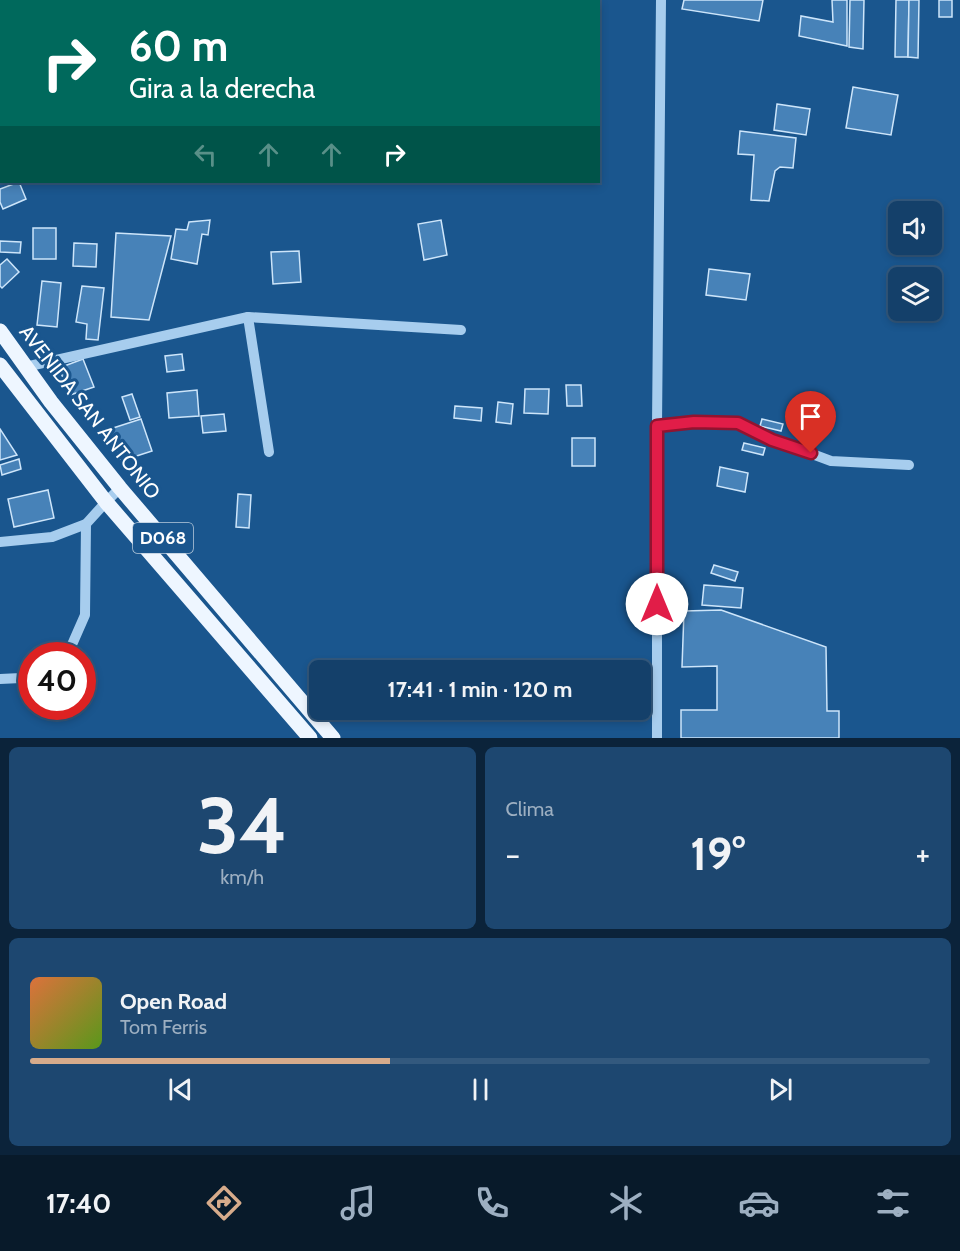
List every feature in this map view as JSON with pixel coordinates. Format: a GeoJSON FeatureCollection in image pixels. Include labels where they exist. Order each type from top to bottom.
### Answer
{"type":"FeatureCollection","features":[{"type":"Feature","properties":{"kind":"main road","name":"AVENIDA SAN ANTONIO"},"geometry":{"type":"LineString","coordinates":[[0,331],[25,367],[120,488],[333,738]]}},
{"type":"Feature","properties":{"kind":"main road","name":"D068"},"geometry":{"type":"LineString","coordinates":[[0,365],[106,501],[310,738]]}},
{"type":"Feature","properties":{"kind":"street"},"geometry":{"type":"LineString","coordinates":[[657,738],[661,0]]}},
{"type":"Feature","properties":{"kind":"street"},"geometry":{"type":"LineString","coordinates":[[248,317],[269,452]]}},
{"type":"Feature","properties":{"kind":"street"},"geometry":{"type":"LineString","coordinates":[[25,367],[248,317],[461,330]]}},
{"type":"Feature","properties":{"kind":"street"},"geometry":{"type":"LineString","coordinates":[[657,426],[694,422],[738,423],[772,440],[831,460],[909,465]]}},
{"type":"Feature","properties":{"kind":"street"},"geometry":{"type":"LineString","coordinates":[[0,542],[52,537],[86,524],[120,488]]}},
{"type":"Feature","properties":{"kind":"street"},"geometry":{"type":"LineString","coordinates":[[74,642],[85,615],[86,524]]}},
{"type":"Feature","properties":{"kind":"street"},"geometry":{"type":"LineString","coordinates":[[0,679],[18,678]]}},
{"type":"Feature","properties":{"kind":"building"},"geometry":{"type":"Polygon","coordinates":[[[684,0],[763,0],[759,21],[682,9],[684,0]]]}},
{"type":"Feature","properties":{"kind":"building"},"geometry":{"type":"Polygon","coordinates":[[[832,0],[847,0],[847,46],[799,36],[801,16],[833,22],[832,0]]]}},
{"type":"Feature","properties":{"kind":"building"},"geometry":{"type":"Polygon","coordinates":[[[850,0],[864,0],[863,49],[849,47],[850,0]]]}},
{"type":"Feature","properties":{"kind":"building"},"geometry":{"type":"Polygon","coordinates":[[[896,0],[909,0],[908,57],[895,57],[896,0]]]}},
{"type":"Feature","properties":{"kind":"building"},"geometry":{"type":"Polygon","coordinates":[[[909,0],[919,0],[918,58],[908,57],[909,0]]]}},
{"type":"Feature","properties":{"kind":"building"},"geometry":{"type":"Polygon","coordinates":[[[939,0],[952,0],[952,17],[939,17],[939,0]]]}},
{"type":"Feature","properties":{"kind":"building"},"geometry":{"type":"Polygon","coordinates":[[[853,87],[898,95],[891,135],[846,128],[853,87]]]}},
{"type":"Feature","properties":{"kind":"building"},"geometry":{"type":"Polygon","coordinates":[[[777,104],[810,109],[806,135],[774,130],[777,104]]]}},
{"type":"Feature","properties":{"kind":"building"},"geometry":{"type":"Polygon","coordinates":[[[740,131],[796,138],[793,168],[780,167],[775,171],[769,201],[751,200],[754,155],[738,154],[740,131]]]}},
{"type":"Feature","properties":{"kind":"building"},"geometry":{"type":"Polygon","coordinates":[[[19,183],[26,199],[3,209],[0,202],[0,189],[19,183]]]}},
{"type":"Feature","properties":{"kind":"building"},"geometry":{"type":"Polygon","coordinates":[[[210,220],[208,235],[202,234],[197,264],[171,259],[176,229],[187,230],[189,222],[210,220]]]}},
{"type":"Feature","properties":{"kind":"building"},"geometry":{"type":"Polygon","coordinates":[[[441,220],[447,255],[424,260],[418,224],[441,220]]]}},
{"type":"Feature","properties":{"kind":"building"},"geometry":{"type":"Polygon","coordinates":[[[33,228],[56,228],[56,259],[33,259],[33,228]]]}},
{"type":"Feature","properties":{"kind":"building"},"geometry":{"type":"Polygon","coordinates":[[[116,233],[171,236],[149,320],[111,317],[116,233]]]}},
{"type":"Feature","properties":{"kind":"building"},"geometry":{"type":"Polygon","coordinates":[[[0,241],[21,242],[20,253],[0,252],[0,241]]]}},
{"type":"Feature","properties":{"kind":"building"},"geometry":{"type":"Polygon","coordinates":[[[74,243],[97,244],[96,267],[73,266],[74,243]]]}},
{"type":"Feature","properties":{"kind":"building"},"geometry":{"type":"Polygon","coordinates":[[[299,251],[301,282],[273,284],[271,252],[299,251]]]}},
{"type":"Feature","properties":{"kind":"building"},"geometry":{"type":"Polygon","coordinates":[[[7,259],[19,272],[2,288],[0,286],[0,265],[7,259]]]}},
{"type":"Feature","properties":{"kind":"building"},"geometry":{"type":"Polygon","coordinates":[[[709,269],[750,274],[746,300],[706,295],[709,269]]]}},
{"type":"Feature","properties":{"kind":"building"},"geometry":{"type":"Polygon","coordinates":[[[42,281],[61,283],[57,327],[37,325],[42,281]]]}},
{"type":"Feature","properties":{"kind":"building"},"geometry":{"type":"Polygon","coordinates":[[[82,286],[104,288],[98,340],[86,339],[87,324],[76,322],[82,286]]]}},
{"type":"Feature","properties":{"kind":"building"},"geometry":{"type":"Polygon","coordinates":[[[182,354],[184,370],[167,372],[165,356],[182,354]]]}},
{"type":"Feature","properties":{"kind":"building"},"geometry":{"type":"Polygon","coordinates":[[[83,359],[94,387],[70,395],[59,368],[83,359]]]}},
{"type":"Feature","properties":{"kind":"building"},"geometry":{"type":"Polygon","coordinates":[[[566,385],[581,385],[582,406],[567,406],[566,385]]]}},
{"type":"Feature","properties":{"kind":"building"},"geometry":{"type":"Polygon","coordinates":[[[525,389],[549,389],[548,414],[524,413],[525,389]]]}},
{"type":"Feature","properties":{"kind":"building"},"geometry":{"type":"Polygon","coordinates":[[[197,390],[199,416],[169,418],[167,393],[197,390]]]}},
{"type":"Feature","properties":{"kind":"building"},"geometry":{"type":"Polygon","coordinates":[[[132,394],[140,417],[130,420],[122,397],[132,394]]]}},
{"type":"Feature","properties":{"kind":"building"},"geometry":{"type":"Polygon","coordinates":[[[498,402],[513,404],[511,424],[496,422],[498,402]]]}},
{"type":"Feature","properties":{"kind":"building"},"geometry":{"type":"Polygon","coordinates":[[[455,406],[482,408],[481,421],[454,418],[455,406]]]}},
{"type":"Feature","properties":{"kind":"building"},"geometry":{"type":"Polygon","coordinates":[[[224,414],[226,431],[203,433],[201,416],[224,414]]]}},
{"type":"Feature","properties":{"kind":"building"},"geometry":{"type":"Polygon","coordinates":[[[141,419],[152,451],[121,461],[110,429],[141,419]]]}},
{"type":"Feature","properties":{"kind":"building"},"geometry":{"type":"Polygon","coordinates":[[[762,419],[783,424],[781,431],[760,426],[762,419]]]}},
{"type":"Feature","properties":{"kind":"building"},"geometry":{"type":"Polygon","coordinates":[[[0,429],[17,455],[0,460],[0,429]]]}},
{"type":"Feature","properties":{"kind":"building"},"geometry":{"type":"Polygon","coordinates":[[[572,438],[595,438],[595,466],[572,466],[572,438]]]}},
{"type":"Feature","properties":{"kind":"building"},"geometry":{"type":"Polygon","coordinates":[[[744,443],[765,448],[763,455],[742,450],[744,443]]]}},
{"type":"Feature","properties":{"kind":"building"},"geometry":{"type":"Polygon","coordinates":[[[19,459],[21,469],[2,475],[0,465],[19,459]]]}},
{"type":"Feature","properties":{"kind":"building"},"geometry":{"type":"Polygon","coordinates":[[[720,467],[748,473],[745,492],[717,486],[720,467]]]}},
{"type":"Feature","properties":{"kind":"building"},"geometry":{"type":"Polygon","coordinates":[[[48,490],[54,518],[14,527],[8,499],[48,490]]]}},
{"type":"Feature","properties":{"kind":"building"},"geometry":{"type":"Polygon","coordinates":[[[238,494],[251,495],[249,528],[236,527],[238,494]]]}},
{"type":"Feature","properties":{"kind":"building"},"geometry":{"type":"Polygon","coordinates":[[[714,565],[738,572],[735,581],[711,573],[714,565]]]}},
{"type":"Feature","properties":{"kind":"building"},"geometry":{"type":"Polygon","coordinates":[[[704,585],[743,588],[741,608],[702,605],[704,585]]]}},
{"type":"Feature","properties":{"kind":"building"},"geometry":{"type":"Polygon","coordinates":[[[721,610],[826,647],[827,711],[839,711],[839,738],[681,738],[681,710],[717,710],[717,666],[682,667],[684,611],[721,610]]]}},
{"type":"Feature","properties":{"kind":"route"},"geometry":{"type":"LineString","coordinates":[[657,604],[657,426],[694,422],[738,423],[772,440],[811,453]]}}]}
